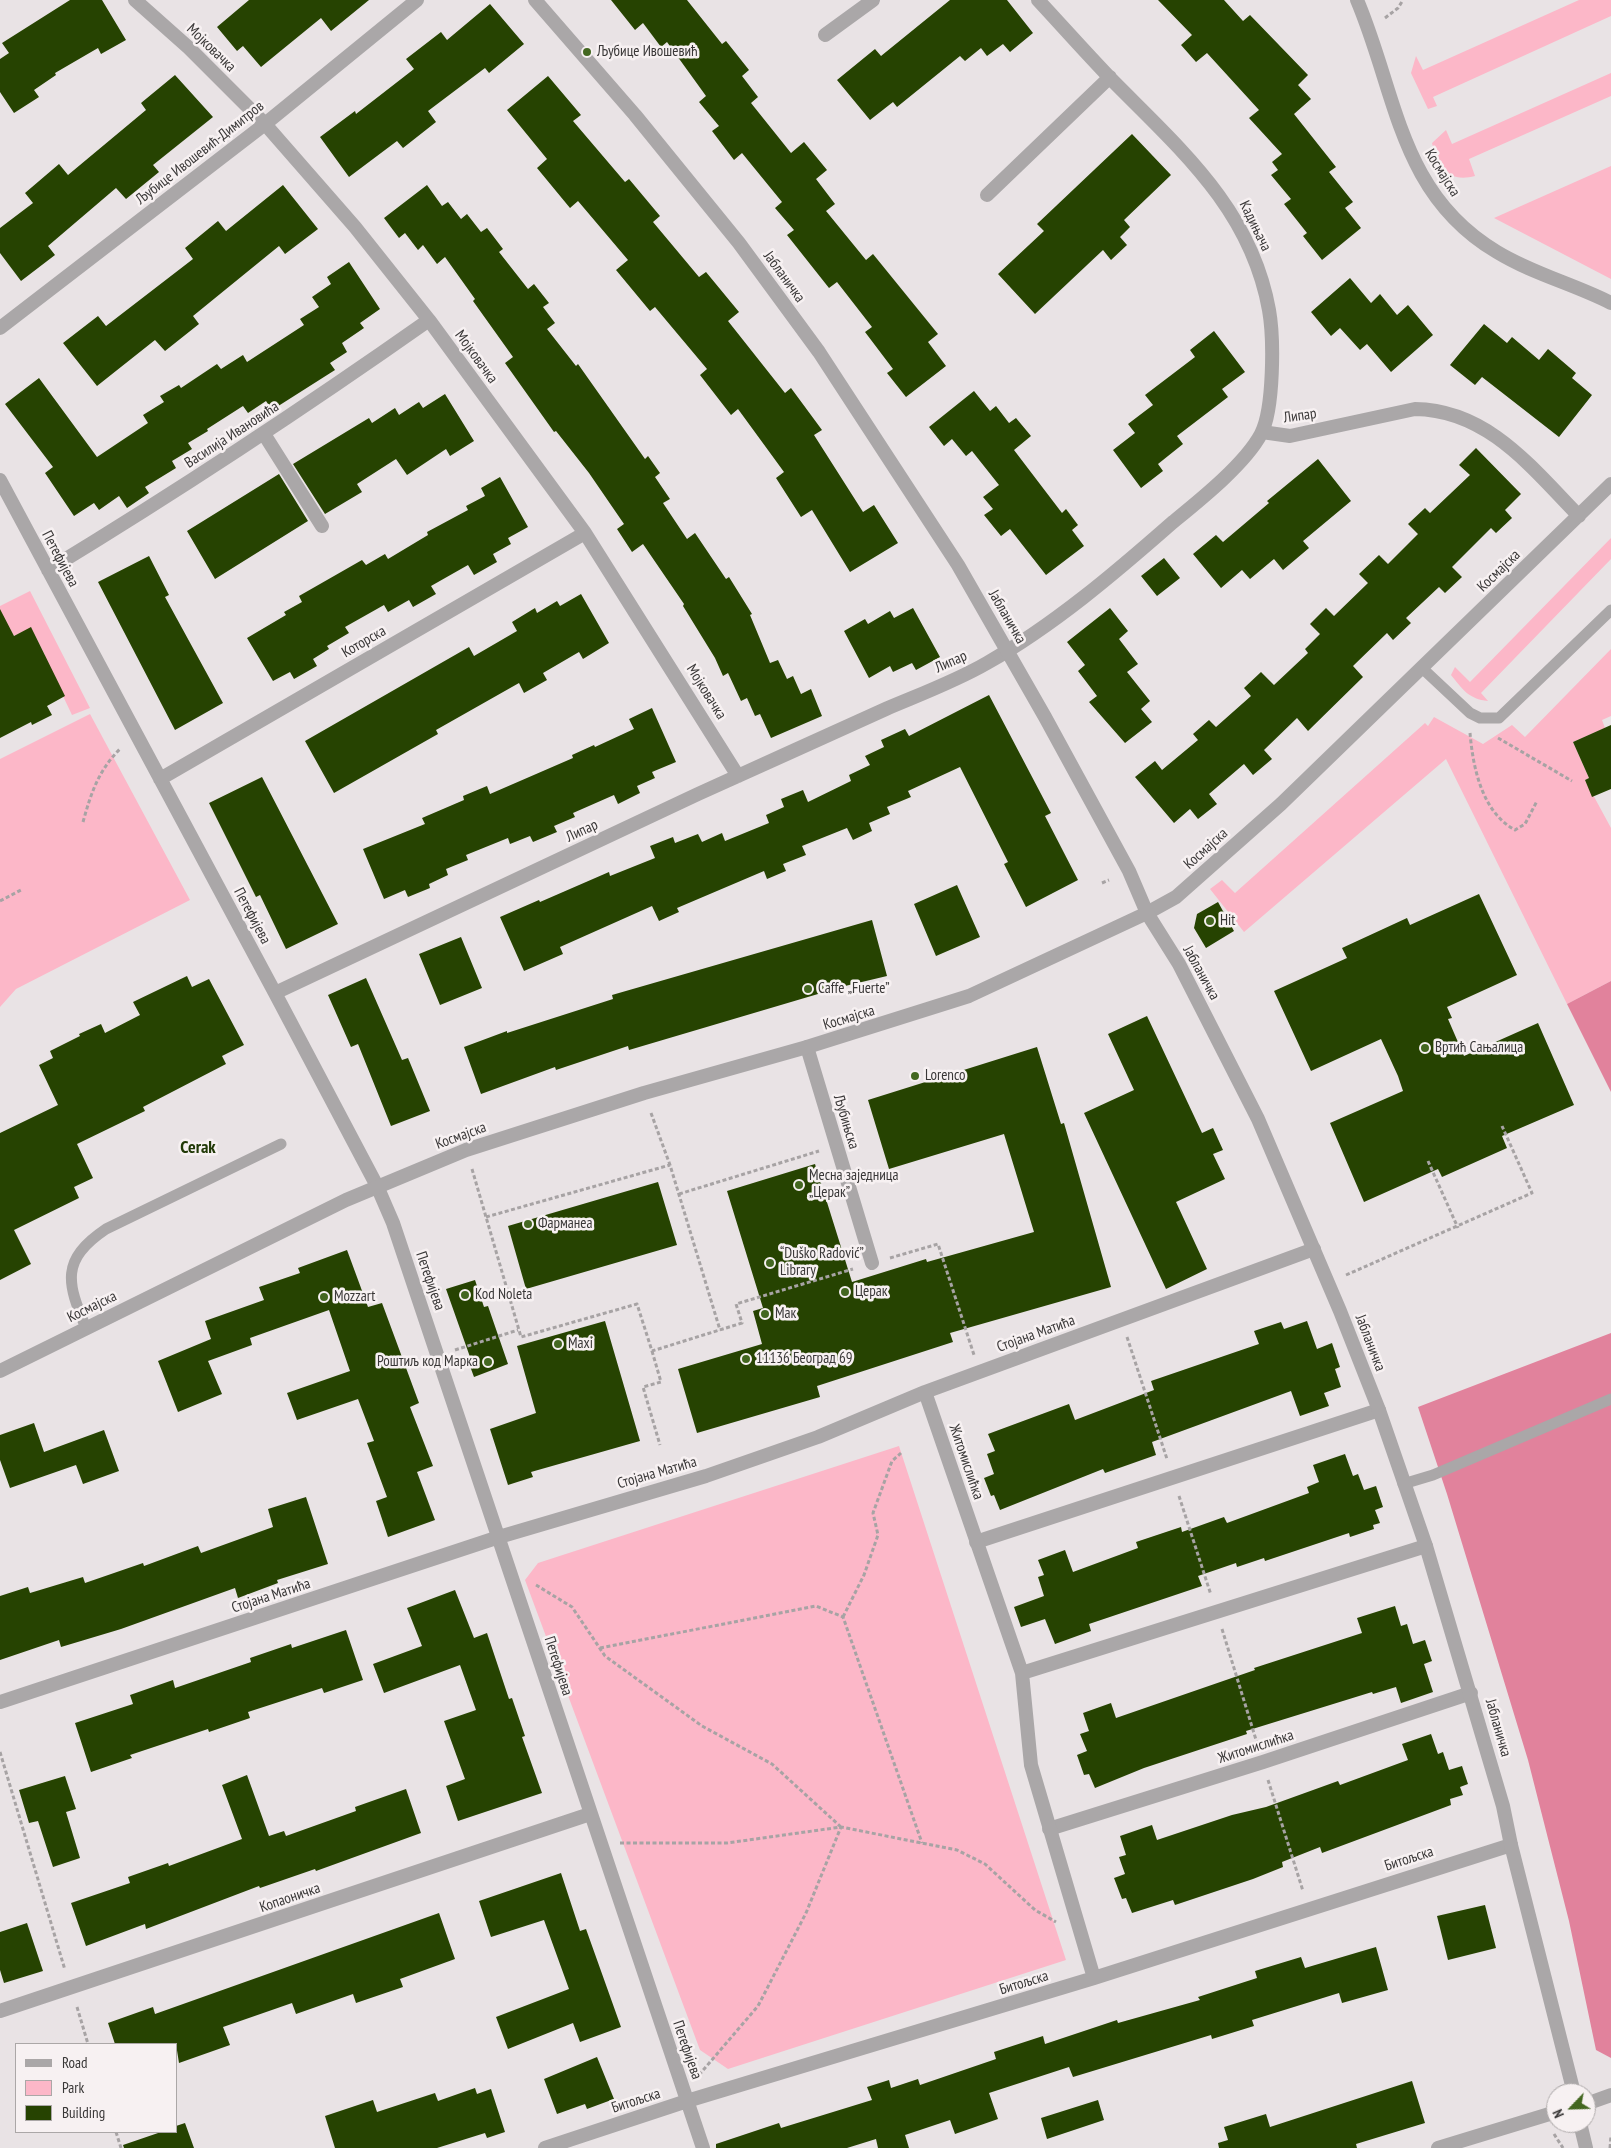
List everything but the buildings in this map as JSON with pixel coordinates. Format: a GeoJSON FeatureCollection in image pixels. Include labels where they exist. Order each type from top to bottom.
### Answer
{"type":"FeatureCollection","features":[{"type":"Feature","properties":{"kind":"street","name":"Мојковачка"},"geometry":{"type":"LineString","coordinates":[[135,0],[189,48],[265,124],[355,227],[429,320],[585,533],[738,776]]}},
{"type":"Feature","properties":{"kind":"street","name":"Љубице Ивошевић-Димитров"},"geometry":{"type":"LineString","coordinates":[[0,328],[265,124],[417,0]]}},
{"type":"Feature","properties":{"kind":"street","name":"Јабланичка"},"geometry":{"type":"LineString","coordinates":[[535,0],[635,115],[739,243],[819,352],[958,565],[1008,650],[1121,856],[1148,913],[1179,964],[1218,1039],[1262,1128],[1314,1249],[1379,1410],[1426,1546],[1503,1806],[1511,1845],[1571,2083]]}},
{"type":"Feature","properties":{"kind":"street"},"geometry":{"type":"LineString","coordinates":[[825,35],[873,0]]}},
{"type":"Feature","properties":{"kind":"street","name":"Кадињача"},"geometry":{"type":"LineString","coordinates":[[1038,0],[1189,157],[1217,190],[1240,226],[1258,269],[1269,308],[1273,348],[1270,387],[1262,432]]}},
{"type":"Feature","properties":{"kind":"street","name":"Космајска"},"geometry":{"type":"LineString","coordinates":[[1357,0],[1402,133],[1430,191],[1444,208],[1472,236],[1497,252],[1535,272],[1584,289],[1611,303]]}},
{"type":"Feature","properties":{"kind":"street"},"geometry":{"type":"LineString","coordinates":[[987,195],[1110,77]]}},
{"type":"Feature","properties":{"kind":"street","name":"Василија Ивановића"},"geometry":{"type":"LineString","coordinates":[[48,570],[149,509],[264,434],[429,320]]}},
{"type":"Feature","properties":{"kind":"street","name":"Липар"},"geometry":{"type":"LineString","coordinates":[[275,993],[738,776],[983,666],[1072,606],[1164,531],[1244,457],[1262,432],[1290,436],[1415,410],[1432,410],[1451,414],[1474,422],[1494,434],[1518,454],[1579,516]]}},
{"type":"Feature","properties":{"kind":"street"},"geometry":{"type":"LineString","coordinates":[[264,434],[322,526]]}},
{"type":"Feature","properties":{"kind":"street","name":"Петефијева"},"geometry":{"type":"LineString","coordinates":[[0,480],[275,993],[377,1186],[393,1222],[703,2148]]}},
{"type":"Feature","properties":{"kind":"street","name":"Космајска"},"geometry":{"type":"LineString","coordinates":[[0,1371],[377,1186],[466,1150],[644,1093],[807,1047],[969,996],[1148,913],[1176,897],[1267,817],[1611,484]]}},
{"type":"Feature","properties":{"kind":"street","name":"Которска"},"geometry":{"type":"LineString","coordinates":[[160,779],[585,533]]}},
{"type":"Feature","properties":{"kind":"street","name":"Љубињска"},"geometry":{"type":"LineString","coordinates":[[807,1047],[872,1264]]}},
{"type":"Feature","properties":{"kind":"street","name":"Стојана Матића"},"geometry":{"type":"LineString","coordinates":[[0,1702],[499,1537],[706,1476],[861,1421],[925,1392],[1314,1249]]}},
{"type":"Feature","properties":{"kind":"street","name":"Житомислићка"},"geometry":{"type":"LineString","coordinates":[[925,1392],[1022,1674],[1031,1765],[1048,1829],[1094,1978]]}},
{"type":"Feature","properties":{"kind":"street"},"geometry":{"type":"LineString","coordinates":[[976,1542],[1379,1410]]}},
{"type":"Feature","properties":{"kind":"street"},"geometry":{"type":"LineString","coordinates":[[1022,1674],[1426,1546]]}},
{"type":"Feature","properties":{"kind":"street","name":"Житомислићка"},"geometry":{"type":"LineString","coordinates":[[1048,1829],[1281,1756],[1471,1693]]}},
{"type":"Feature","properties":{"kind":"street","name":"Копаоничка"},"geometry":{"type":"LineString","coordinates":[[0,2011],[590,1814]]}},
{"type":"Feature","properties":{"kind":"street","name":"Битољска"},"geometry":{"type":"LineString","coordinates":[[545,2148],[687,2101],[1094,1978],[1511,1845]]}},
{"type":"Feature","properties":{"kind":"street"},"geometry":{"type":"LineString","coordinates":[[1596,2100],[1611,2095]]}},
{"type":"Feature","properties":{"kind":"street"},"geometry":{"type":"LineString","coordinates":[[1438,2148],[1546,2115]]}},
{"type":"Feature","properties":{"kind":"street"},"geometry":{"type":"LineString","coordinates":[[1582,2133],[1586,2148]]}},
{"type":"Feature","properties":{"kind":"lane"},"geometry":{"type":"LineString","coordinates":[[1422,668],[1474,715],[1490,720],[1499,718],[1506,714],[1611,610]]}},
{"type":"Feature","properties":{"kind":"lane"},"geometry":{"type":"LineString","coordinates":[[86,1328],[72,1296],[70,1280],[80,1251],[88,1241],[106,1229],[281,1144]]}},
{"type":"Feature","properties":{"kind":"lane"},"geometry":{"type":"LineString","coordinates":[[1403,1484],[1433,1475],[1611,1399]]}},
{"type":"Feature","properties":{"kind":"path"},"geometry":{"type":"LineString","coordinates":[[1474,715],[1470,731],[1472,754],[1487,804],[1505,824],[1516,830],[1525,824],[1537,801]]}},
{"type":"Feature","properties":{"kind":"path"},"geometry":{"type":"LineString","coordinates":[[83,822],[93,785],[113,756],[136,735]]}},
{"type":"Feature","properties":{"kind":"path"},"geometry":{"type":"LineString","coordinates":[[1512,746],[1572,781]]}},
{"type":"Feature","properties":{"kind":"path"},"geometry":{"type":"LineString","coordinates":[[1102,883],[1109,880]]}},
{"type":"Feature","properties":{"kind":"path"},"geometry":{"type":"LineString","coordinates":[[0,901],[21,890]]}},
{"type":"Feature","properties":{"kind":"path"},"geometry":{"type":"LineString","coordinates":[[651,1113],[670,1165],[720,1330]]}},
{"type":"Feature","properties":{"kind":"path"},"geometry":{"type":"LineString","coordinates":[[1346,1275],[1458,1228],[1532,1193],[1502,1126]]}},
{"type":"Feature","properties":{"kind":"path"},"geometry":{"type":"LineString","coordinates":[[466,1150],[520,1337],[637,1304],[662,1382],[643,1387],[660,1445]]}},
{"type":"Feature","properties":{"kind":"path"},"geometry":{"type":"LineString","coordinates":[[679,1194],[820,1151]]}},
{"type":"Feature","properties":{"kind":"path"},"geometry":{"type":"LineString","coordinates":[[1428,1160],[1458,1228]]}},
{"type":"Feature","properties":{"kind":"path"},"geometry":{"type":"LineString","coordinates":[[486,1217],[670,1165]]}},
{"type":"Feature","properties":{"kind":"path"},"geometry":{"type":"LineString","coordinates":[[652,1351],[742,1323],[736,1304],[938,1244],[980,1372]]}},
{"type":"Feature","properties":{"kind":"path"},"geometry":{"type":"LineString","coordinates":[[438,1356],[518,1330]]}},
{"type":"Feature","properties":{"kind":"path"},"geometry":{"type":"LineString","coordinates":[[902,1453],[892,1461],[873,1513],[878,1535],[864,1575],[843,1617],[922,1843]]}},
{"type":"Feature","properties":{"kind":"path"},"geometry":{"type":"LineString","coordinates":[[509,1568],[572,1607],[605,1656],[702,1726],[772,1764],[841,1827]]}},
{"type":"Feature","properties":{"kind":"path"},"geometry":{"type":"LineString","coordinates":[[600,1648],[816,1606],[843,1617]]}},
{"type":"Feature","properties":{"kind":"path"},"geometry":{"type":"LineString","coordinates":[[0,1752],[88,2043]]}},
{"type":"Feature","properties":{"kind":"path"},"geometry":{"type":"LineString","coordinates":[[697,2077],[758,2006],[806,1913],[841,1827]]}},
{"type":"Feature","properties":{"kind":"path"},"geometry":{"type":"LineString","coordinates":[[600,1843],[727,1843],[841,1827],[957,1850],[985,1864],[1035,1910],[1081,1936]]}},
{"type":"Feature","properties":{"kind":"path"},"geometry":{"type":"LineString","coordinates":[[116,2133],[121,2148]]}},
{"type":"Feature","properties":{"kind":"path"},"geometry":{"type":"LineString","coordinates":[[1610,2148],[1611,2135]]}},
{"type":"Feature","properties":{"kind":"green space"},"geometry":{"type":"Polygon","coordinates":[[[1579,0],[1611,0],[1611,16],[1433,97],[1437,106],[1428,109],[1411,73],[1416,56],[1423,70],[1579,0]]]}},
{"type":"Feature","properties":{"kind":"green space"},"geometry":{"type":"Polygon","coordinates":[[[1611,73],[1611,96],[1469,159],[1475,176],[1466,178],[1451,175],[1441,166],[1437,159],[1432,143],[1446,130],[1452,144],[1611,73]]]}},
{"type":"Feature","properties":{"kind":"green space"},"geometry":{"type":"Polygon","coordinates":[[[1611,166],[1611,279],[1494,218],[1611,166]]]}},
{"type":"Feature","properties":{"kind":"green space"},"geometry":{"type":"Polygon","coordinates":[[[1611,538],[1611,559],[1481,693],[1488,701],[1471,696],[1463,689],[1451,675],[1455,667],[1470,682],[1611,538]]]}},
{"type":"Feature","properties":{"kind":"green space"},"geometry":{"type":"Polygon","coordinates":[[[30,591],[90,708],[72,715],[52,673],[31,663],[45,655],[31,628],[14,636],[11,631],[0,636],[0,606],[30,591]]]}},
{"type":"Feature","properties":{"kind":"green space"},"geometry":{"type":"Polygon","coordinates":[[[1611,649],[1611,716],[1602,720],[1605,728],[1573,742],[1589,778],[1585,780],[1611,828],[1611,981],[1567,1004],[1446,759],[1244,932],[1210,889],[1222,880],[1235,893],[1425,723],[1428,726],[1434,717],[1483,744],[1512,725],[1525,737],[1611,649]]]}},
{"type":"Feature","properties":{"kind":"green space"},"geometry":{"type":"Polygon","coordinates":[[[90,714],[190,900],[16,989],[0,1007],[0,759],[90,714]]]}},
{"type":"Feature","properties":{"kind":"green space"},"geometry":{"type":"Polygon","coordinates":[[[899,1446],[1066,1960],[728,2069],[700,2050],[525,1580],[538,1563],[899,1446]]]}},
{"type":"Feature","properties":{"kind":"shaded area"},"geometry":{"type":"Polygon","coordinates":[[[1611,981],[1611,1092],[1567,1004],[1611,981]]]}},
{"type":"Feature","properties":{"kind":"shaded area"},"geometry":{"type":"Polygon","coordinates":[[[1611,1333],[1611,2058],[1596,2050],[1569,1921],[1528,1760],[1447,1494],[1418,1407],[1611,1333]]]}},
{"type":"Feature","properties":{"kind":"place","name":"Љубице Ивошевић"},"geometry":{"type":"Point","coordinates":[587,52]}},
{"type":"Feature","properties":{"kind":"place","name":"Hit"},"geometry":{"type":"Point","coordinates":[1210,921]}},
{"type":"Feature","properties":{"kind":"place","name":"Caffe „Fuerte”"},"geometry":{"type":"Point","coordinates":[808,989]}},
{"type":"Feature","properties":{"kind":"place","name":"Вртић Сањалица"},"geometry":{"type":"Point","coordinates":[1425,1048]}},
{"type":"Feature","properties":{"kind":"place","name":"Lorenco"},"geometry":{"type":"Point","coordinates":[915,1076]}},
{"type":"Feature","properties":{"kind":"place","name":"Месна заједница „Церак”"},"geometry":{"type":"Point","coordinates":[799,1185]}},
{"type":"Feature","properties":{"kind":"place","name":"Фарманеа"},"geometry":{"type":"Point","coordinates":[528,1224]}},
{"type":"Feature","properties":{"kind":"place","name":"“Duško Radović” Library"},"geometry":{"type":"Point","coordinates":[770,1263]}},
{"type":"Feature","properties":{"kind":"place","name":"Церак"},"geometry":{"type":"Point","coordinates":[845,1292]}},
{"type":"Feature","properties":{"kind":"place","name":"Kod Noleta"},"geometry":{"type":"Point","coordinates":[465,1295]}},
{"type":"Feature","properties":{"kind":"place","name":"Mozzart"},"geometry":{"type":"Point","coordinates":[324,1297]}},
{"type":"Feature","properties":{"kind":"place","name":"Мак"},"geometry":{"type":"Point","coordinates":[765,1314]}},
{"type":"Feature","properties":{"kind":"place","name":"Maxi"},"geometry":{"type":"Point","coordinates":[558,1344]}},
{"type":"Feature","properties":{"kind":"place","name":"11136 Београд 69"},"geometry":{"type":"Point","coordinates":[746,1359]}},
{"type":"Feature","properties":{"kind":"place","name":"Роштиљ код Марка"},"geometry":{"type":"Point","coordinates":[488,1362]}},
{"type":"Feature","properties":{"kind":"district","name":"Cerak"},"geometry":{"type":"Point","coordinates":[198,1148]}}]}
